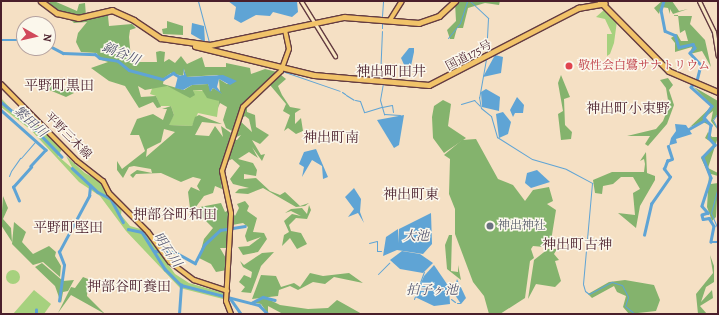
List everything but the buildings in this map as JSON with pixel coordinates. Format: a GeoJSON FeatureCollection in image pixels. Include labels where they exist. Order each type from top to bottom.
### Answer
{"type":"FeatureCollection","features":[{"type":"Feature","properties":{"kind":"highway","name":"国道175号"},"geometry":{"type":"LineString","coordinates":[[41,1],[49,7],[78,18],[112,10],[134,20],[161,38],[195,44],[281,68],[314,75],[432,84],[578,8],[603,2],[669,71],[718,91]]}},
{"type":"Feature","properties":{"kind":"highway","name":"国道175号"},"geometry":{"type":"LineString","coordinates":[[195,44],[227,44],[315,23],[358,16],[415,23],[430,20],[455,1]]}},
{"type":"Feature","properties":{"kind":"main road"},"geometry":{"type":"LineString","coordinates":[[301,1],[335,56]]}},
{"type":"Feature","properties":{"kind":"main road"},"geometry":{"type":"LineString","coordinates":[[390,20],[402,1]]}},
{"type":"Feature","properties":{"kind":"main road"},"geometry":{"type":"LineString","coordinates":[[699,1],[714,32],[718,56]]}},
{"type":"Feature","properties":{"kind":"main road"},"geometry":{"type":"LineString","coordinates":[[230,314],[225,300],[231,213],[222,169],[243,108],[277,77],[289,46],[285,30]]}},
{"type":"Feature","properties":{"kind":"main road","name":"平野三木線"},"geometry":{"type":"LineString","coordinates":[[1,84],[78,161],[103,181],[109,193],[144,228],[161,252],[194,280],[226,292]]}},
{"type":"Feature","properties":{"kind":"green space"},"geometry":{"type":"Polygon","coordinates":[[[54,1],[77,11],[79,4],[85,3],[86,16],[62,13],[47,3],[54,1]]]}},
{"type":"Feature","properties":{"kind":"green space"},"geometry":{"type":"Polygon","coordinates":[[[458,1],[500,1],[499,5],[485,3],[468,8],[463,28],[457,28],[454,39],[450,39],[447,30],[456,21],[455,3],[458,1]]]}},
{"type":"Feature","properties":{"kind":"green space"},"geometry":{"type":"Polygon","coordinates":[[[662,1],[672,1],[679,11],[688,9],[673,14],[670,9],[670,14],[668,8],[661,7],[659,14],[654,8],[662,1]]]}},
{"type":"Feature","properties":{"kind":"green space"},"geometry":{"type":"Polygon","coordinates":[[[604,10],[607,14],[608,10],[617,21],[614,43],[610,54],[607,56],[607,34],[612,34],[605,19],[596,17],[604,10]]]}},
{"type":"Feature","properties":{"kind":"green space"},"geometry":{"type":"Polygon","coordinates":[[[100,11],[108,16],[109,26],[132,24],[136,28],[130,30],[129,37],[131,58],[137,62],[157,62],[156,52],[160,51],[165,52],[164,62],[169,59],[175,63],[181,56],[187,64],[202,57],[205,67],[226,67],[226,63],[250,68],[251,74],[265,69],[277,72],[244,102],[232,131],[226,128],[223,120],[227,107],[220,103],[218,108],[219,101],[207,98],[202,90],[193,90],[195,95],[190,98],[167,86],[145,90],[138,86],[141,97],[156,96],[161,107],[157,108],[153,102],[139,108],[125,86],[109,81],[91,68],[108,62],[98,59],[97,53],[81,52],[76,42],[78,33],[87,22],[74,23],[68,17],[76,19],[100,11]],[[184,69],[183,76],[171,73],[164,78],[163,84],[184,90],[192,85],[208,84],[211,91],[213,88],[220,92],[219,79],[227,84],[232,82],[217,75],[186,77],[184,69]]]}},
{"type":"Feature","properties":{"kind":"green space"},"geometry":{"type":"Polygon","coordinates":[[[678,15],[692,16],[690,24],[705,40],[711,67],[702,51],[690,54],[692,47],[675,52],[675,43],[671,38],[677,34],[681,41],[688,41],[685,30],[680,33],[678,15]]]}},
{"type":"Feature","properties":{"kind":"green space"},"geometry":{"type":"Polygon","coordinates":[[[167,21],[183,26],[183,35],[163,34],[162,29],[167,28],[167,21]]]}},
{"type":"Feature","properties":{"kind":"green space"},"geometry":{"type":"Polygon","coordinates":[[[281,75],[286,79],[278,86],[282,95],[290,107],[301,109],[295,113],[295,124],[301,118],[303,131],[296,134],[288,128],[284,131],[290,115],[283,111],[286,104],[270,85],[281,75]]]}},
{"type":"Feature","properties":{"kind":"green space"},"geometry":{"type":"Polygon","coordinates":[[[561,75],[570,97],[564,99],[565,125],[572,132],[571,139],[561,140],[558,114],[563,111],[558,83],[561,75]]]}},
{"type":"Feature","properties":{"kind":"green space"},"geometry":{"type":"Polygon","coordinates":[[[51,77],[60,87],[74,93],[66,97],[47,89],[46,86],[53,84],[51,77]]]}},
{"type":"Feature","properties":{"kind":"green space"},"geometry":{"type":"Polygon","coordinates":[[[668,78],[673,85],[669,90],[674,105],[667,124],[648,146],[645,144],[650,136],[627,136],[656,129],[663,121],[669,106],[666,88],[660,80],[668,78]]]}},
{"type":"Feature","properties":{"kind":"green space"},"geometry":{"type":"Polygon","coordinates":[[[153,86],[167,86],[188,96],[194,94],[193,90],[206,91],[219,101],[217,117],[198,113],[192,126],[168,125],[174,115],[171,106],[160,106],[156,96],[150,94],[153,86]]]}},
{"type":"Feature","properties":{"kind":"green space"},"geometry":{"type":"Polygon","coordinates":[[[694,87],[718,101],[718,114],[713,120],[718,130],[711,121],[713,111],[704,118],[709,125],[703,122],[690,127],[712,106],[694,87]]]}},
{"type":"Feature","properties":{"kind":"green space"},"geometry":{"type":"Polygon","coordinates":[[[1,98],[11,109],[32,122],[37,120],[62,149],[58,156],[73,169],[66,156],[85,173],[103,183],[122,207],[121,215],[130,226],[144,230],[175,274],[189,283],[224,293],[223,299],[180,288],[126,231],[100,196],[79,182],[31,130],[1,107],[1,98]]]}},
{"type":"Feature","properties":{"kind":"green space"},"geometry":{"type":"Polygon","coordinates":[[[443,100],[451,104],[448,126],[466,138],[444,153],[433,138],[432,117],[434,106],[443,100]]]}},
{"type":"Feature","properties":{"kind":"green space"},"geometry":{"type":"Polygon","coordinates":[[[171,106],[174,115],[169,125],[192,126],[195,117],[199,115],[222,124],[202,122],[195,135],[209,136],[215,126],[223,137],[221,126],[231,133],[220,171],[222,189],[215,186],[213,193],[204,196],[195,208],[190,208],[188,192],[191,187],[200,191],[197,186],[201,179],[193,177],[181,182],[161,173],[136,174],[133,178],[130,175],[137,170],[152,173],[151,169],[134,166],[129,167],[123,178],[117,170],[117,161],[122,169],[145,151],[139,135],[130,135],[137,119],[153,114],[163,120],[167,109],[162,109],[171,106]],[[164,129],[161,142],[147,149],[146,157],[175,132],[164,129]]]}},
{"type":"Feature","properties":{"kind":"green space"},"geometry":{"type":"Polygon","coordinates":[[[247,106],[247,112],[255,115],[256,127],[269,135],[260,144],[252,140],[261,155],[265,154],[262,161],[252,147],[258,158],[249,152],[238,159],[253,163],[257,170],[256,176],[244,174],[244,179],[256,178],[270,191],[280,195],[285,192],[300,206],[309,203],[305,206],[296,207],[263,188],[248,194],[235,193],[239,189],[249,188],[233,184],[230,179],[240,166],[232,159],[226,162],[233,140],[237,140],[241,135],[234,138],[240,121],[252,132],[249,119],[245,116],[240,120],[247,106]]]}},
{"type":"Feature","properties":{"kind":"green space"},"geometry":{"type":"Polygon","coordinates":[[[708,132],[712,137],[718,137],[708,168],[718,173],[718,176],[711,174],[711,184],[718,183],[716,217],[712,221],[707,207],[709,175],[701,158],[714,144],[705,138],[708,132]]]}},
{"type":"Feature","properties":{"kind":"green space"},"geometry":{"type":"Polygon","coordinates":[[[476,139],[498,179],[513,185],[525,201],[533,190],[549,187],[553,201],[547,204],[556,210],[551,241],[544,247],[533,246],[531,249],[534,258],[530,261],[525,298],[500,314],[489,314],[484,296],[473,282],[455,234],[455,209],[449,194],[450,159],[444,155],[462,140],[476,139]]]}},
{"type":"Feature","properties":{"kind":"green space"},"geometry":{"type":"Polygon","coordinates":[[[646,152],[647,173],[655,176],[655,180],[640,206],[636,228],[618,213],[635,215],[633,193],[640,189],[633,177],[621,177],[613,184],[603,186],[602,194],[595,193],[593,180],[612,172],[644,172],[644,159],[640,161],[646,152]]]}},
{"type":"Feature","properties":{"kind":"green space"},"geometry":{"type":"Polygon","coordinates":[[[3,196],[8,208],[3,219],[11,228],[12,242],[1,225],[3,196]]]}},
{"type":"Feature","properties":{"kind":"green space"},"geometry":{"type":"Polygon","coordinates":[[[245,201],[249,206],[247,211],[257,218],[253,232],[264,233],[267,239],[258,252],[243,255],[238,247],[249,246],[261,237],[247,242],[245,236],[248,227],[243,223],[232,225],[232,211],[235,216],[239,208],[237,204],[245,201]]]}},
{"type":"Feature","properties":{"kind":"green space"},"geometry":{"type":"Polygon","coordinates":[[[221,203],[225,212],[229,210],[228,248],[220,248],[227,260],[227,270],[216,272],[211,264],[199,258],[204,239],[213,228],[200,215],[196,216],[200,207],[221,203]]]}},
{"type":"Feature","properties":{"kind":"green space"},"geometry":{"type":"Polygon","coordinates":[[[309,205],[311,210],[307,219],[296,218],[289,225],[291,231],[301,233],[307,244],[297,249],[290,238],[282,246],[284,235],[289,232],[284,221],[292,214],[301,216],[291,211],[285,213],[291,209],[302,208],[307,214],[309,205]]]}},
{"type":"Feature","properties":{"kind":"green space"},"geometry":{"type":"Polygon","coordinates":[[[14,222],[26,232],[22,242],[33,254],[49,246],[56,252],[55,256],[61,266],[60,277],[43,262],[33,265],[12,244],[14,222]]]}},
{"type":"Feature","properties":{"kind":"green space"},"geometry":{"type":"Polygon","coordinates":[[[449,235],[452,235],[451,271],[458,272],[458,265],[461,280],[447,269],[445,245],[449,235]]]}},
{"type":"Feature","properties":{"kind":"green space"},"geometry":{"type":"Polygon","coordinates":[[[548,249],[557,249],[554,254],[559,260],[555,261],[561,281],[555,287],[536,284],[528,299],[534,260],[548,249]]]}},
{"type":"Feature","properties":{"kind":"green space"},"geometry":{"type":"Polygon","coordinates":[[[274,252],[261,266],[251,293],[241,292],[245,287],[239,282],[244,275],[251,278],[252,272],[243,267],[240,261],[244,265],[262,253],[274,252]]]}},
{"type":"Feature","properties":{"kind":"green space"},"geometry":{"type":"Polygon","coordinates":[[[710,255],[714,266],[714,282],[706,287],[701,302],[712,290],[713,298],[700,306],[707,314],[698,314],[696,294],[713,273],[710,255]]]}},
{"type":"Feature","properties":{"kind":"green space"},"geometry":{"type":"Polygon","coordinates":[[[42,263],[63,281],[74,280],[68,291],[63,292],[61,303],[55,286],[35,267],[42,263]]]}},
{"type":"Feature","properties":{"kind":"green space"},"geometry":{"type":"Polygon","coordinates":[[[10,270],[16,270],[20,274],[20,280],[16,284],[10,284],[6,280],[6,274],[10,270]]]}},
{"type":"Feature","properties":{"kind":"green space"},"geometry":{"type":"Polygon","coordinates":[[[310,273],[323,276],[349,273],[363,283],[334,277],[325,284],[313,282],[298,290],[290,286],[279,290],[278,296],[252,299],[261,275],[276,276],[281,287],[294,283],[300,287],[310,273]]]}},
{"type":"Feature","properties":{"kind":"green space"},"geometry":{"type":"Polygon","coordinates":[[[83,277],[88,279],[87,296],[105,314],[71,295],[58,313],[71,287],[75,288],[83,277]]]}},
{"type":"Feature","properties":{"kind":"green space"},"geometry":{"type":"Polygon","coordinates":[[[625,280],[654,285],[660,300],[656,311],[629,314],[623,307],[626,296],[617,292],[614,286],[592,298],[588,294],[609,282],[625,280]]]}},
{"type":"Feature","properties":{"kind":"green space"},"geometry":{"type":"Polygon","coordinates":[[[34,290],[51,304],[44,314],[13,314],[34,290]]]}},
{"type":"Feature","properties":{"kind":"green space"},"geometry":{"type":"Polygon","coordinates":[[[264,297],[280,305],[308,309],[328,308],[337,300],[362,314],[283,314],[268,306],[268,314],[261,304],[252,302],[264,297]]]}},
{"type":"Feature","properties":{"kind":"water"},"geometry":{"type":"Polygon","coordinates":[[[228,1],[297,1],[298,12],[292,17],[273,12],[270,16],[256,15],[241,23],[234,19],[236,7],[228,1]]]}},
{"type":"Feature","properties":{"kind":"water"},"geometry":{"type":"Polygon","coordinates":[[[192,23],[204,26],[205,42],[191,34],[192,23]]]}},
{"type":"Feature","properties":{"kind":"water"},"geometry":{"type":"Polygon","coordinates":[[[409,48],[414,48],[414,52],[411,66],[406,69],[401,58],[409,48]]]}},
{"type":"Feature","properties":{"kind":"water"},"geometry":{"type":"Polygon","coordinates":[[[495,55],[503,57],[501,73],[483,77],[495,55]]]}},
{"type":"Feature","properties":{"kind":"water"},"geometry":{"type":"Polygon","coordinates":[[[183,68],[187,77],[223,75],[237,81],[230,85],[219,79],[217,87],[222,94],[213,88],[210,92],[208,84],[192,85],[183,90],[175,88],[178,76],[184,75],[183,68]]]}},
{"type":"Feature","properties":{"kind":"water"},"geometry":{"type":"Polygon","coordinates":[[[486,89],[500,97],[499,111],[482,107],[481,92],[486,89]]]}},
{"type":"Feature","properties":{"kind":"water"},"geometry":{"type":"Polygon","coordinates":[[[517,97],[524,105],[523,113],[515,113],[513,117],[510,110],[517,97]]]}},
{"type":"Feature","properties":{"kind":"water"},"geometry":{"type":"Polygon","coordinates":[[[503,112],[511,122],[508,134],[499,138],[496,114],[503,112]]]}},
{"type":"Feature","properties":{"kind":"water"},"geometry":{"type":"Polygon","coordinates":[[[404,115],[399,145],[394,148],[377,120],[404,115]]]}},
{"type":"Feature","properties":{"kind":"water"},"geometry":{"type":"Polygon","coordinates":[[[675,124],[686,125],[692,134],[676,139],[677,143],[670,145],[668,150],[671,138],[676,131],[675,124]]]}},
{"type":"Feature","properties":{"kind":"water"},"geometry":{"type":"Polygon","coordinates":[[[316,149],[328,177],[323,179],[322,166],[312,160],[302,177],[304,167],[299,164],[304,152],[316,149]]]}},
{"type":"Feature","properties":{"kind":"water"},"geometry":{"type":"Polygon","coordinates":[[[537,170],[550,182],[531,188],[525,183],[527,173],[537,170]]]}},
{"type":"Feature","properties":{"kind":"water"},"geometry":{"type":"Polygon","coordinates":[[[354,188],[361,199],[360,212],[364,223],[358,213],[348,217],[354,209],[345,197],[354,188]]]}},
{"type":"Feature","properties":{"kind":"water","name":"大池"},"geometry":{"type":"Polygon","coordinates":[[[431,213],[432,244],[423,254],[397,250],[383,256],[386,237],[398,229],[398,243],[399,229],[431,213]]]}},
{"type":"Feature","properties":{"kind":"water"},"geometry":{"type":"Polygon","coordinates":[[[402,251],[420,254],[433,263],[423,273],[400,269],[390,260],[402,251]]]}},
{"type":"Feature","properties":{"kind":"water","name":"拍子ヶ池"},"geometry":{"type":"Polygon","coordinates":[[[434,265],[449,287],[450,304],[434,306],[415,297],[424,276],[434,265]]]}},
{"type":"Feature","properties":{"kind":"water"},"geometry":{"type":"Polygon","coordinates":[[[457,279],[466,298],[461,304],[453,292],[457,279]]]}},
{"type":"Feature","properties":{"kind":"waterway"},"geometry":{"type":"LineString","coordinates":[[198,1],[209,42]]}},
{"type":"Feature","properties":{"kind":"waterway"},"geometry":{"type":"LineString","coordinates":[[382,16],[383,1]]}},
{"type":"Feature","properties":{"kind":"waterway"},"geometry":{"type":"LineString","coordinates":[[448,38],[460,23],[467,1]]}},
{"type":"Feature","properties":{"kind":"waterway"},"geometry":{"type":"LineString","coordinates":[[470,1],[488,18],[486,54]]}},
{"type":"Feature","properties":{"kind":"waterway"},"geometry":{"type":"LineString","coordinates":[[664,1],[661,10],[665,31],[675,35],[679,47],[693,44],[695,48],[690,53],[701,65],[697,81]]}},
{"type":"Feature","properties":{"kind":"waterway"},"geometry":{"type":"LineString","coordinates":[[382,23],[382,28]]}},
{"type":"Feature","properties":{"kind":"waterway"},"geometry":{"type":"LineString","coordinates":[[711,30],[715,44]]}},
{"type":"Feature","properties":{"kind":"waterway"},"geometry":{"type":"LineString","coordinates":[[380,78],[382,31]]}},
{"type":"Feature","properties":{"kind":"waterway","name":"鍋谷川"},"geometry":{"type":"LineString","coordinates":[[1,40],[16,40]]}},
{"type":"Feature","properties":{"kind":"waterway","name":"鍋谷川"},"geometry":{"type":"LineString","coordinates":[[56,49],[63,53],[95,54],[100,58],[118,61],[129,70],[163,79],[173,73],[180,77]]}},
{"type":"Feature","properties":{"kind":"waterway"},"geometry":{"type":"LineString","coordinates":[[717,57],[718,62]]}},
{"type":"Feature","properties":{"kind":"waterway"},"geometry":{"type":"LineString","coordinates":[[486,59],[479,97],[481,108],[491,116],[497,137],[532,159],[566,169],[592,183],[583,284],[585,291],[589,294],[612,282],[622,285],[628,297],[625,306],[635,314]]}},
{"type":"Feature","properties":{"kind":"waterway"},"geometry":{"type":"LineString","coordinates":[[242,60],[279,70]]}},
{"type":"Feature","properties":{"kind":"waterway"},"geometry":{"type":"LineString","coordinates":[[282,71],[340,91]]}},
{"type":"Feature","properties":{"kind":"waterway"},"geometry":{"type":"LineString","coordinates":[[383,83],[380,100],[384,114],[400,115]]}},
{"type":"Feature","properties":{"kind":"waterway"},"geometry":{"type":"LineString","coordinates":[[694,84],[691,87],[712,106],[704,118],[711,125],[709,138],[715,145],[703,157],[711,178],[702,206],[708,213],[702,215],[703,219],[709,218],[714,226],[711,242],[718,242]]}},
{"type":"Feature","properties":{"kind":"waterway"},"geometry":{"type":"LineString","coordinates":[[346,95],[354,100]]}},
{"type":"Feature","properties":{"kind":"waterway"},"geometry":{"type":"LineString","coordinates":[[355,100],[360,101],[364,112]]}},
{"type":"Feature","properties":{"kind":"waterway"},"geometry":{"type":"LineString","coordinates":[[461,104],[474,100],[480,106]]}},
{"type":"Feature","properties":{"kind":"waterway","name":"明石川"},"geometry":{"type":"LineString","coordinates":[[1,102],[36,130],[62,157]]}},
{"type":"Feature","properties":{"kind":"waterway"},"geometry":{"type":"LineString","coordinates":[[382,107],[392,105],[393,112]]}},
{"type":"Feature","properties":{"kind":"waterway"},"geometry":{"type":"LineString","coordinates":[[365,112],[381,107]]}},
{"type":"Feature","properties":{"kind":"waterway","name":"繁田川"},"geometry":{"type":"LineString","coordinates":[[1,110],[46,150],[31,166]]}},
{"type":"Feature","properties":{"kind":"waterway"},"geometry":{"type":"LineString","coordinates":[[718,113],[713,120],[718,130]]}},
{"type":"Feature","properties":{"kind":"waterway"},"geometry":{"type":"LineString","coordinates":[[687,130],[705,120]]}},
{"type":"Feature","properties":{"kind":"waterway"},"geometry":{"type":"LineString","coordinates":[[21,158],[36,141]]}},
{"type":"Feature","properties":{"kind":"waterway"},"geometry":{"type":"LineString","coordinates":[[644,235],[651,204],[670,177],[664,169],[667,161],[672,159],[668,147]]}},
{"type":"Feature","properties":{"kind":"waterway"},"geometry":{"type":"LineString","coordinates":[[11,171],[20,158]]}},
{"type":"Feature","properties":{"kind":"waterway","name":"繁田川"},"geometry":{"type":"LineString","coordinates":[[19,201],[13,187],[31,167]]}},
{"type":"Feature","properties":{"kind":"waterway","name":"明石川"},"geometry":{"type":"LineString","coordinates":[[72,168],[98,192],[111,199],[123,222]]}},
{"type":"Feature","properties":{"kind":"waterway"},"geometry":{"type":"LineString","coordinates":[[9,176],[11,171]]}},
{"type":"Feature","properties":{"kind":"waterway"},"geometry":{"type":"LineString","coordinates":[[59,301],[64,265],[59,252],[89,196],[90,186]]}},
{"type":"Feature","properties":{"kind":"waterway"},"geometry":{"type":"LineString","coordinates":[[717,227],[711,213],[718,187]]}},
{"type":"Feature","properties":{"kind":"waterway"},"geometry":{"type":"LineString","coordinates":[[155,251],[175,252],[195,263],[204,245],[220,230],[245,226]]}},
{"type":"Feature","properties":{"kind":"waterway","name":"明石川"},"geometry":{"type":"LineString","coordinates":[[128,229],[142,232],[165,269],[181,285],[259,305],[268,314]]}},
{"type":"Feature","properties":{"kind":"waterway"},"geometry":{"type":"LineString","coordinates":[[369,243],[377,241],[377,251],[381,251]]}},
{"type":"Feature","properties":{"kind":"waterway"},"geometry":{"type":"LineString","coordinates":[[378,274],[389,263]]}},
{"type":"Feature","properties":{"kind":"waterway"},"geometry":{"type":"LineString","coordinates":[[414,299],[424,272]]}},
{"type":"Feature","properties":{"kind":"waterway"},"geometry":{"type":"LineString","coordinates":[[179,314],[181,285]]}},
{"type":"Feature","properties":{"kind":"waterway"},"geometry":{"type":"LineString","coordinates":[[251,303],[263,297],[275,300]]}},
{"type":"Feature","properties":{"kind":"waterway"},"geometry":{"type":"LineString","coordinates":[[230,298],[241,314]]}},
{"type":"Feature","properties":{"kind":"waterway"},"geometry":{"type":"LineString","coordinates":[[451,299],[455,302]]}},
{"type":"Feature","properties":{"kind":"place","name":"敬性会白鷺サナトリウム"},"geometry":{"type":"Point","coordinates":[569,66]}},
{"type":"Feature","properties":{"kind":"place","name":"神出神社"},"geometry":{"type":"Point","coordinates":[490,226]}},
{"type":"Feature","properties":{"kind":"district","name":"神出町田井"},"geometry":{"type":"Point","coordinates":[391,72]}},
{"type":"Feature","properties":{"kind":"district","name":"平野町黒田"},"geometry":{"type":"Point","coordinates":[59,86]}},
{"type":"Feature","properties":{"kind":"district","name":"神出町小束野"},"geometry":{"type":"Point","coordinates":[628,109]}},
{"type":"Feature","properties":{"kind":"district","name":"神出町南"},"geometry":{"type":"Point","coordinates":[331,138]}},
{"type":"Feature","properties":{"kind":"district","name":"神出町東"},"geometry":{"type":"Point","coordinates":[411,195]}},
{"type":"Feature","properties":{"kind":"district","name":"押部谷町和田"},"geometry":{"type":"Point","coordinates":[175,215]}},
{"type":"Feature","properties":{"kind":"district","name":"平野町堅田"},"geometry":{"type":"Point","coordinates":[68,228]}},
{"type":"Feature","properties":{"kind":"district","name":"神出町古神"},"geometry":{"type":"Point","coordinates":[577,245]}},
{"type":"Feature","properties":{"kind":"district","name":"押部谷町養田"},"geometry":{"type":"Point","coordinates":[129,287]}}]}
